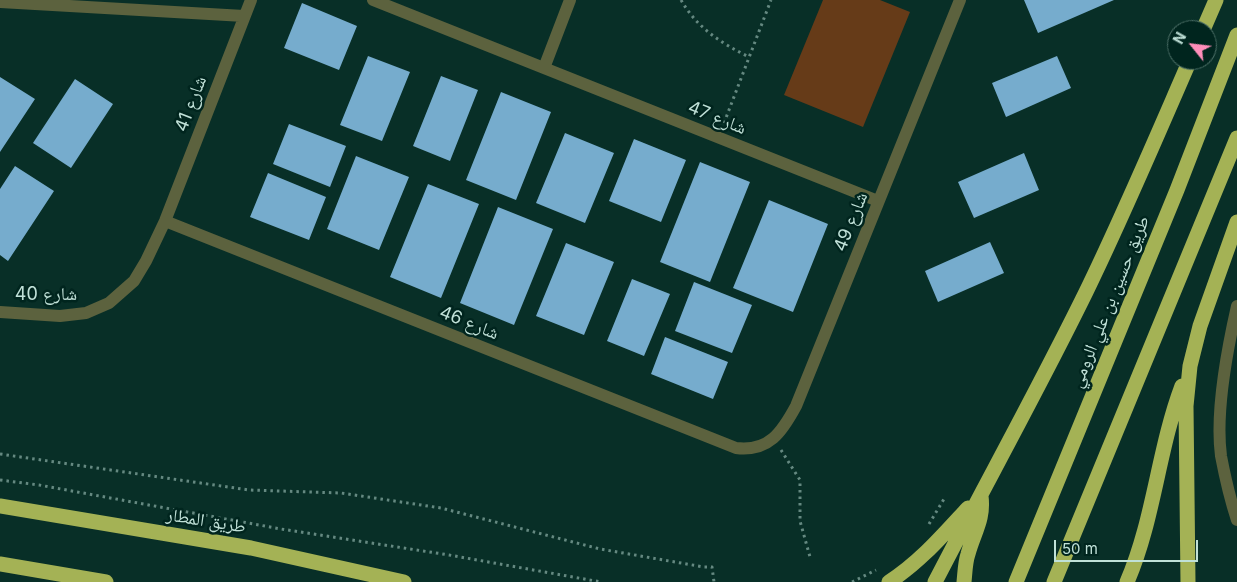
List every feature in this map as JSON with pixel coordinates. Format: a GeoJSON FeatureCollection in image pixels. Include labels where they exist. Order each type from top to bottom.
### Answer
{"type":"FeatureCollection","features":[{"type":"Feature","properties":{"kind":"highway"},"geometry":{"type":"LineString","coordinates":[[1207,20],[1216,0]]}},
{"type":"Feature","properties":{"kind":"highway","name":"طريق حسين بن علي الرومي"},"geometry":{"type":"LineString","coordinates":[[1016,582],[1180,181],[1237,35]]}},
{"type":"Feature","properties":{"kind":"highway"},"geometry":{"type":"LineString","coordinates":[[936,582],[981,494],[1018,428],[1087,291],[1186,70]]}},
{"type":"Feature","properties":{"kind":"highway"},"geometry":{"type":"LineString","coordinates":[[1054,582],[1237,138]]}},
{"type":"Feature","properties":{"kind":"highway"},"geometry":{"type":"LineString","coordinates":[[1127,582],[1143,532],[1166,434],[1190,366],[1200,326],[1237,222]]}},
{"type":"Feature","properties":{"kind":"highway"},"geometry":{"type":"LineString","coordinates":[[1188,582],[1186,406],[1190,366]]}},
{"type":"Feature","properties":{"kind":"highway"},"geometry":{"type":"LineString","coordinates":[[889,582],[925,554],[981,494]]}},
{"type":"Feature","properties":{"kind":"highway"},"geometry":{"type":"LineString","coordinates":[[964,582],[967,555],[980,521],[982,508],[981,494]]}},
{"type":"Feature","properties":{"kind":"highway","name":"طريق المطار"},"geometry":{"type":"LineString","coordinates":[[0,506],[252,548],[404,582]]}},
{"type":"Feature","properties":{"kind":"highway"},"geometry":{"type":"LineString","coordinates":[[0,564],[106,582]]}},
{"type":"Feature","properties":{"kind":"street","name":"شارع 41"},"geometry":{"type":"LineString","coordinates":[[166,221],[251,0]]}},
{"type":"Feature","properties":{"kind":"street","name":"شارع 47"},"geometry":{"type":"LineString","coordinates":[[372,0],[878,201]]}},
{"type":"Feature","properties":{"kind":"street"},"geometry":{"type":"LineString","coordinates":[[544,68],[570,0]]}},
{"type":"Feature","properties":{"kind":"street","name":"شارع 49"},"geometry":{"type":"LineString","coordinates":[[761,447],[774,438],[785,426],[796,406],[960,0]]}},
{"type":"Feature","properties":{"kind":"street"},"geometry":{"type":"LineString","coordinates":[[0,2],[244,16]]}},
{"type":"Feature","properties":{"kind":"street","name":"شارع 40"},"geometry":{"type":"LineString","coordinates":[[0,312],[60,316],[86,313],[109,303],[134,281],[166,221]]}},
{"type":"Feature","properties":{"kind":"street","name":"شارع 46"},"geometry":{"type":"LineString","coordinates":[[166,221],[736,448],[761,447]]}},
{"type":"Feature","properties":{"kind":"street"},"geometry":{"type":"LineString","coordinates":[[1237,306],[1225,365],[1221,454],[1237,520]]}},
{"type":"Feature","properties":{"kind":"path"},"geometry":{"type":"LineString","coordinates":[[681,0],[705,30],[726,46],[749,57]]}},
{"type":"Feature","properties":{"kind":"path"},"geometry":{"type":"LineString","coordinates":[[719,138],[771,0]]}},
{"type":"Feature","properties":{"kind":"path"},"geometry":{"type":"LineString","coordinates":[[774,438],[800,480],[800,521],[810,557]]}},
{"type":"Feature","properties":{"kind":"path"},"geometry":{"type":"LineString","coordinates":[[0,454],[249,490],[341,493],[441,508],[600,549],[704,567],[712,566],[714,582]]}},
{"type":"Feature","properties":{"kind":"path"},"geometry":{"type":"LineString","coordinates":[[0,480],[40,485],[281,529],[449,555],[601,582]]}},
{"type":"Feature","properties":{"kind":"path"},"geometry":{"type":"LineString","coordinates":[[924,532],[944,499]]}},
{"type":"Feature","properties":{"kind":"path"},"geometry":{"type":"LineString","coordinates":[[852,582],[878,570]]}},
{"type":"Feature","properties":{"kind":"shaded area"},"geometry":{"type":"Polygon","coordinates":[[[823,0],[880,0],[910,12],[863,127],[784,95],[823,0]]]}},
{"type":"Feature","properties":{"kind":"building"},"geometry":{"type":"Polygon","coordinates":[[[1024,0],[1114,0],[1038,33],[1024,0]]]}},
{"type":"Feature","properties":{"kind":"building"},"geometry":{"type":"Polygon","coordinates":[[[302,3],[357,26],[339,70],[284,48],[302,3]]]}},
{"type":"Feature","properties":{"kind":"building"},"geometry":{"type":"Polygon","coordinates":[[[368,56],[410,72],[382,141],[340,125],[368,56]]]}},
{"type":"Feature","properties":{"kind":"building"},"geometry":{"type":"Polygon","coordinates":[[[1057,56],[1071,88],[1006,117],[992,83],[1057,56]]]}},
{"type":"Feature","properties":{"kind":"building"},"geometry":{"type":"Polygon","coordinates":[[[441,76],[478,90],[450,161],[413,146],[441,76]]]}},
{"type":"Feature","properties":{"kind":"building"},"geometry":{"type":"Polygon","coordinates":[[[0,77],[35,99],[0,152],[0,77]]]}},
{"type":"Feature","properties":{"kind":"building"},"geometry":{"type":"Polygon","coordinates":[[[75,79],[113,104],[71,168],[33,143],[75,79]]]}},
{"type":"Feature","properties":{"kind":"building"},"geometry":{"type":"Polygon","coordinates":[[[501,92],[551,112],[516,200],[466,180],[501,92]]]}},
{"type":"Feature","properties":{"kind":"building"},"geometry":{"type":"Polygon","coordinates":[[[289,124],[346,146],[330,187],[273,164],[289,124]]]}},
{"type":"Feature","properties":{"kind":"building"},"geometry":{"type":"Polygon","coordinates":[[[565,133],[614,153],[585,223],[536,203],[565,133]]]}},
{"type":"Feature","properties":{"kind":"building"},"geometry":{"type":"Polygon","coordinates":[[[634,139],[686,160],[661,222],[609,201],[634,139]]]}},
{"type":"Feature","properties":{"kind":"building"},"geometry":{"type":"Polygon","coordinates":[[[1024,153],[1039,190],[974,218],[958,182],[1024,153]]]}},
{"type":"Feature","properties":{"kind":"building"},"geometry":{"type":"Polygon","coordinates":[[[356,156],[409,177],[379,250],[327,229],[356,156]]]}},
{"type":"Feature","properties":{"kind":"building"},"geometry":{"type":"Polygon","coordinates":[[[700,162],[750,182],[710,282],[660,262],[700,162]]]}},
{"type":"Feature","properties":{"kind":"building"},"geometry":{"type":"Polygon","coordinates":[[[15,166],[54,191],[8,261],[0,255],[0,189],[15,166]]]}},
{"type":"Feature","properties":{"kind":"building"},"geometry":{"type":"Polygon","coordinates":[[[268,173],[326,197],[309,240],[250,217],[268,173]]]}},
{"type":"Feature","properties":{"kind":"building"},"geometry":{"type":"Polygon","coordinates":[[[428,184],[479,204],[441,298],[390,277],[428,184]]]}},
{"type":"Feature","properties":{"kind":"building"},"geometry":{"type":"Polygon","coordinates":[[[769,200],[828,224],[793,312],[733,288],[769,200]]]}},
{"type":"Feature","properties":{"kind":"building"},"geometry":{"type":"Polygon","coordinates":[[[498,207],[553,229],[514,325],[460,303],[498,207]]]}},
{"type":"Feature","properties":{"kind":"building"},"geometry":{"type":"Polygon","coordinates":[[[990,242],[1004,273],[938,302],[925,271],[990,242]]]}},
{"type":"Feature","properties":{"kind":"building"},"geometry":{"type":"Polygon","coordinates":[[[566,243],[614,262],[584,335],[536,316],[566,243]]]}},
{"type":"Feature","properties":{"kind":"building"},"geometry":{"type":"Polygon","coordinates":[[[632,279],[670,294],[644,356],[607,341],[632,279]]]}},
{"type":"Feature","properties":{"kind":"building"},"geometry":{"type":"Polygon","coordinates":[[[694,282],[752,305],[732,353],[675,331],[694,282]]]}},
{"type":"Feature","properties":{"kind":"building"},"geometry":{"type":"Polygon","coordinates":[[[665,337],[728,362],[713,399],[651,374],[665,337]]]}}]}
